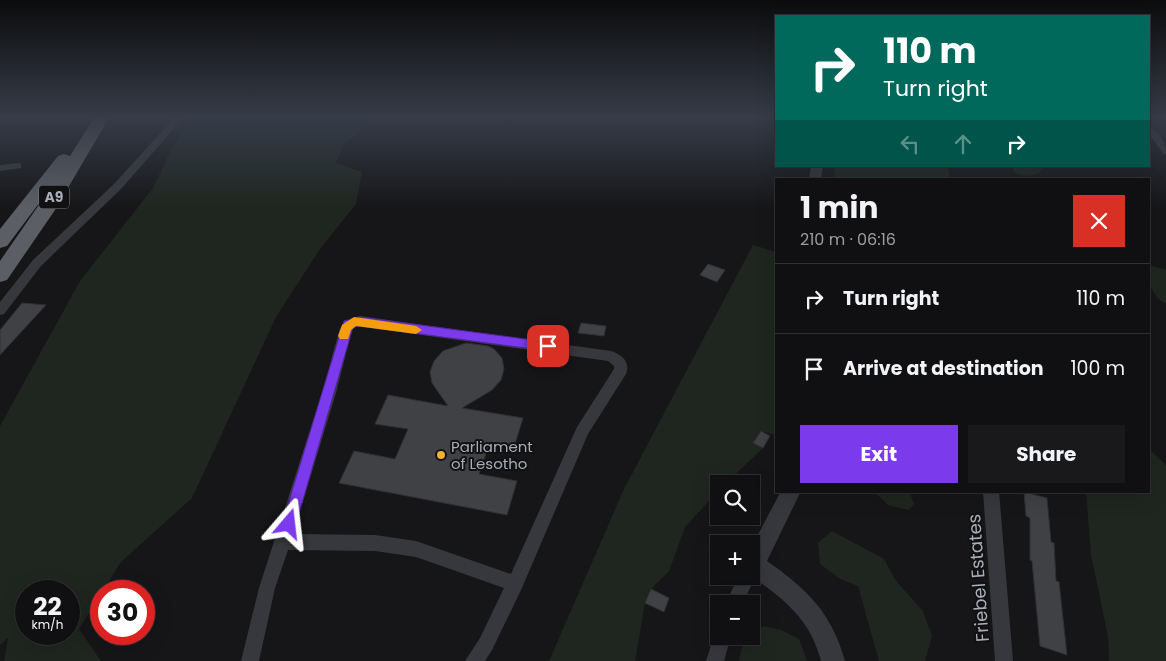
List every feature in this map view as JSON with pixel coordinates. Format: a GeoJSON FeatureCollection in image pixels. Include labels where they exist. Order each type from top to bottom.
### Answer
{"type":"FeatureCollection","features":[{"type":"Feature","properties":{"kind":"highway","name":"A9"},"geometry":{"type":"LineString","coordinates":[[0,242],[63,160],[70,147]]}},
{"type":"Feature","properties":{"kind":"highway","name":"A9"},"geometry":{"type":"LineString","coordinates":[[0,275],[46,210],[84,147]]}},
{"type":"Feature","properties":{"kind":"street"},"geometry":{"type":"LineString","coordinates":[[0,311],[37,263],[117,187],[153,147]]}},
{"type":"Feature","properties":{"kind":"street"},"geometry":{"type":"LineString","coordinates":[[0,168],[18,166]]}},
{"type":"Feature","properties":{"kind":"street"},"geometry":{"type":"LineString","coordinates":[[250,661],[267,588],[283,542],[348,324],[360,321],[610,356],[621,364],[621,370],[582,431],[515,584],[486,644],[474,661]]}},
{"type":"Feature","properties":{"kind":"street"},"geometry":{"type":"LineString","coordinates":[[760,552],[790,493]]}},
{"type":"Feature","properties":{"kind":"street","name":"Friebel Estates"},"geometry":{"type":"LineString","coordinates":[[991,493],[1004,661]]}},
{"type":"Feature","properties":{"kind":"street"},"geometry":{"type":"LineString","coordinates":[[283,542],[375,543],[416,549],[515,584]]}},
{"type":"Feature","properties":{"kind":"street"},"geometry":{"type":"LineString","coordinates":[[760,575],[798,596],[817,618],[830,645],[833,661]]}},
{"type":"Feature","properties":{"kind":"street"},"geometry":{"type":"LineString","coordinates":[[715,661],[719,645]]}},
{"type":"Feature","properties":{"kind":"shaded area"},"geometry":{"type":"Polygon","coordinates":[[[173,147],[343,147],[336,163],[362,172],[356,204],[320,249],[276,317],[192,498],[121,562],[110,580],[90,580],[90,611],[80,627],[80,580],[15,580],[15,645],[80,645],[80,630],[101,661],[4,661],[8,638],[0,645],[0,426],[80,281],[153,188],[173,147]]]}},
{"type":"Feature","properties":{"kind":"shaded area"},"geometry":{"type":"Polygon","coordinates":[[[835,167],[948,167],[950,178],[834,178],[835,167]]]}},
{"type":"Feature","properties":{"kind":"shaded area"},"geometry":{"type":"Polygon","coordinates":[[[1012,167],[1045,167],[1039,173],[1032,176],[1015,173],[1012,167]]]}},
{"type":"Feature","properties":{"kind":"shaded area"},"geometry":{"type":"Polygon","coordinates":[[[753,245],[775,252],[775,435],[761,431],[753,442],[763,448],[734,475],[710,475],[710,500],[685,527],[669,571],[651,589],[645,603],[635,661],[549,661],[624,489],[753,245]]]}},
{"type":"Feature","properties":{"kind":"shaded area"},"geometry":{"type":"Polygon","coordinates":[[[1150,265],[1166,270],[1166,304],[1157,297],[1151,288],[1150,265]]]}},
{"type":"Feature","properties":{"kind":"shaded area"},"geometry":{"type":"Polygon","coordinates":[[[1150,450],[1166,465],[1166,661],[1109,661],[1108,636],[1091,555],[1086,493],[1150,493],[1150,450]]]}},
{"type":"Feature","properties":{"kind":"shaded area"},"geometry":{"type":"Polygon","coordinates":[[[876,493],[910,493],[914,504],[909,510],[888,505],[876,493]]]}},
{"type":"Feature","properties":{"kind":"shaded area"},"geometry":{"type":"Polygon","coordinates":[[[832,531],[884,559],[896,581],[923,611],[932,636],[925,661],[879,661],[858,586],[840,579],[820,564],[818,543],[832,531]]]}},
{"type":"Feature","properties":{"kind":"shaded area"},"geometry":{"type":"Polygon","coordinates":[[[764,626],[781,630],[799,639],[807,661],[739,661],[744,645],[760,645],[760,628],[764,626]]]}},
{"type":"Feature","properties":{"kind":"building"},"geometry":{"type":"Polygon","coordinates":[[[708,264],[725,270],[717,282],[700,275],[708,264]]]}},
{"type":"Feature","properties":{"kind":"building"},"geometry":{"type":"Polygon","coordinates":[[[22,303],[46,305],[0,355],[0,330],[22,303]]]}},
{"type":"Feature","properties":{"kind":"building"},"geometry":{"type":"Polygon","coordinates":[[[581,323],[606,326],[604,336],[578,333],[581,323]]]}},
{"type":"Feature","properties":{"kind":"building","name":"Parliament of Lesotho"},"geometry":{"type":"Polygon","coordinates":[[[466,343],[488,346],[494,349],[502,358],[504,369],[501,380],[492,390],[462,408],[523,418],[514,447],[490,442],[479,474],[517,481],[507,515],[339,483],[354,451],[395,459],[408,429],[375,424],[388,395],[448,406],[432,383],[430,372],[434,361],[443,351],[466,343]]]}},
{"type":"Feature","properties":{"kind":"building"},"geometry":{"type":"Polygon","coordinates":[[[761,431],[770,436],[763,448],[753,443],[761,431]]]}},
{"type":"Feature","properties":{"kind":"building"},"geometry":{"type":"Polygon","coordinates":[[[1024,493],[1047,498],[1051,542],[1054,543],[1056,581],[1059,582],[1067,655],[1040,646],[1032,561],[1030,560],[1030,518],[1026,516],[1024,493]]]}},
{"type":"Feature","properties":{"kind":"building"},"geometry":{"type":"Polygon","coordinates":[[[651,589],[669,598],[664,612],[645,603],[651,589]]]}},
{"type":"Feature","properties":{"kind":"slow traffic"},"geometry":{"type":"LineString","coordinates":[[344,336],[348,324],[360,321],[416,330]]}},
{"type":"Feature","properties":{"kind":"place","name":"Parliament of Lesotho"},"geometry":{"type":"Point","coordinates":[441,455]}},
{"type":"Feature","properties":{"kind":"route"},"geometry":{"type":"LineString","coordinates":[[289,524],[348,324],[360,321],[427,332],[548,346]]}}]}
